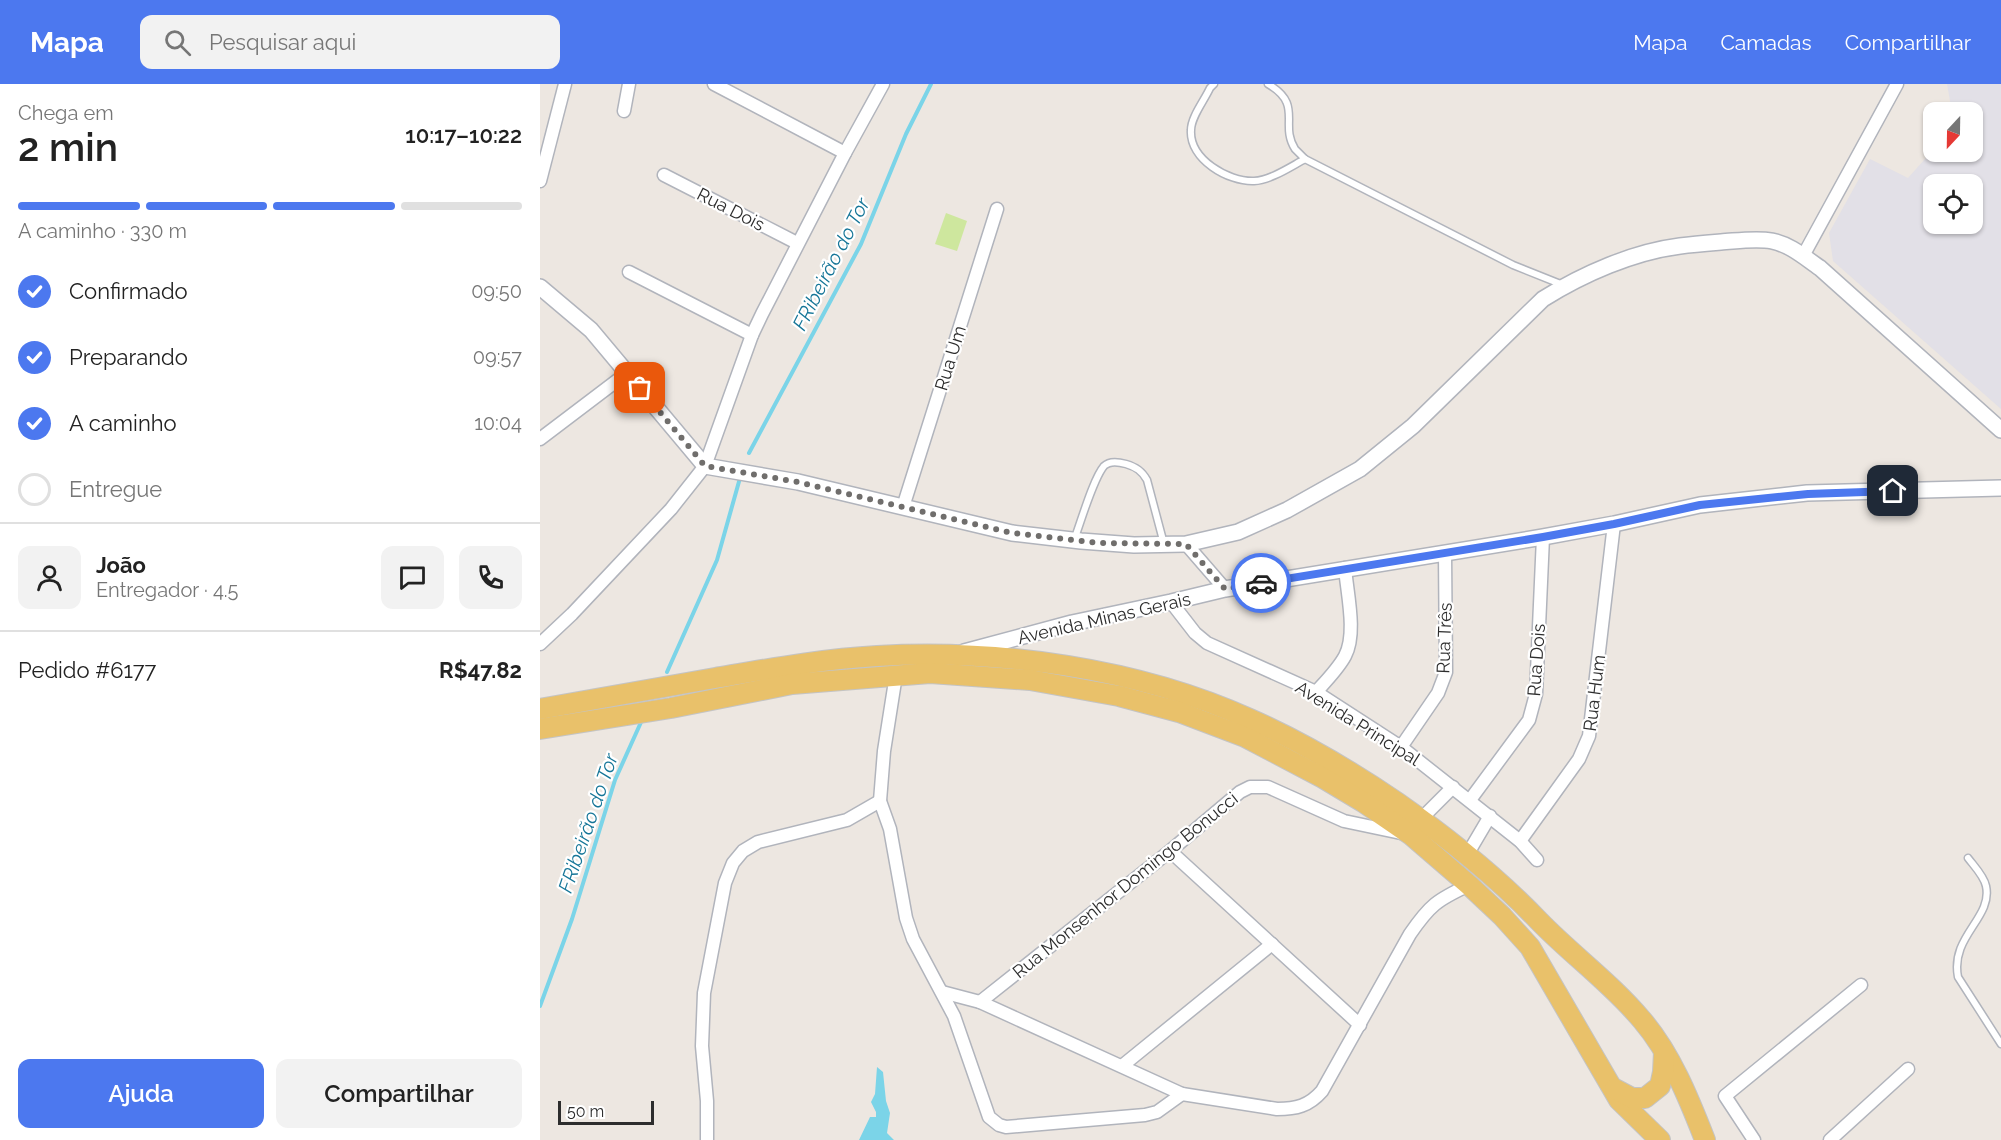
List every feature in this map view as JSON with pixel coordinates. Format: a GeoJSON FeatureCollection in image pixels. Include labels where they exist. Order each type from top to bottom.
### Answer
{"type":"FeatureCollection","features":[{"type":"Feature","properties":{"kind":"main road"},"geometry":{"type":"LineString","coordinates":[[540,709],[810,663],[875,656],[955,655],[1020,660],[1084,669],[1202,700],[1248,718],[1310,748],[1363,780],[1416,827],[1469,885],[1503,915],[1530,947],[1619,1100],[1659,1140]]}},
{"type":"Feature","properties":{"kind":"main road"},"geometry":{"type":"LineString","coordinates":[[540,729],[671,708],[792,684],[930,673],[1030,680],[1119,696],[1179,712],[1245,737],[1296,762],[1363,802],[1467,855],[1503,885],[1548,931],[1600,977],[1644,1021],[1682,1082],[1705,1140]]}},
{"type":"Feature","properties":{"kind":"main road"},"geometry":{"type":"LineString","coordinates":[[1613,1088],[1632,1098],[1645,1098],[1660,1086],[1664,1072],[1664,1052]]}},
{"type":"Feature","properties":{"kind":"street"},"geometry":{"type":"LineString","coordinates":[[540,182],[565,84]]}},
{"type":"Feature","properties":{"kind":"street"},"geometry":{"type":"LineString","coordinates":[[624,111],[629,84]]}},
{"type":"Feature","properties":{"kind":"street"},"geometry":{"type":"LineString","coordinates":[[714,84],[845,153]]}},
{"type":"Feature","properties":{"kind":"street"},"geometry":{"type":"LineString","coordinates":[[540,644],[572,614],[671,509],[705,466],[752,335],[883,84]]}},
{"type":"Feature","properties":{"kind":"street"},"geometry":{"type":"LineString","coordinates":[[1799,252],[1897,84]]}},
{"type":"Feature","properties":{"kind":"street","name":"Rua Dois"},"geometry":{"type":"LineString","coordinates":[[664,176],[798,243]]}},
{"type":"Feature","properties":{"kind":"street","name":"Rua Um"},"geometry":{"type":"LineString","coordinates":[[903,507],[997,209]]}},
{"type":"Feature","properties":{"kind":"street"},"geometry":{"type":"LineString","coordinates":[[540,287],[591,330],[705,466],[798,482],[1012,533],[1074,540],[1134,545],[1186,544],[1238,531],[1277,514],[1360,469],[1413,426],[1543,299],[1564,286],[1640,255],[1679,246],[1740,240],[1771,241],[1799,252],[2001,430]]}},
{"type":"Feature","properties":{"kind":"street"},"geometry":{"type":"LineString","coordinates":[[628,272],[752,335]]}},
{"type":"Feature","properties":{"kind":"street"},"geometry":{"type":"LineString","coordinates":[[540,439],[627,373]]}},
{"type":"Feature","properties":{"kind":"street","name":"Avenida Minas Gerais"},"geometry":{"type":"LineString","coordinates":[[955,655],[1072,623],[1225,589],[1543,537],[1700,505],[1808,494],[2001,488]]}},
{"type":"Feature","properties":{"kind":"street","name":"Rua Hum"},"geometry":{"type":"LineString","coordinates":[[1520,841],[1579,759],[1589,736],[1614,524]]}},
{"type":"Feature","properties":{"kind":"street","name":"Rua Dois"},"geometry":{"type":"LineString","coordinates":[[1470,800],[1529,720],[1536,694],[1543,537]]}},
{"type":"Feature","properties":{"kind":"street"},"geometry":{"type":"LineString","coordinates":[[1186,544],[1225,589]]}},
{"type":"Feature","properties":{"kind":"street","name":"Rua Três"},"geometry":{"type":"LineString","coordinates":[[1401,747],[1438,693],[1446,672],[1445,553]]}},
{"type":"Feature","properties":{"kind":"street"},"geometry":{"type":"LineString","coordinates":[[1316,692],[1341,663],[1349,647],[1350,625],[1345,568]]}},
{"type":"Feature","properties":{"kind":"street","name":"Avenida Principal"},"geometry":{"type":"LineString","coordinates":[[1172,602],[1195,633],[1208,643],[1316,692],[1401,747],[1490,816],[1520,841],[1537,860]]}},
{"type":"Feature","properties":{"kind":"street"},"geometry":{"type":"LineString","coordinates":[[896,675],[884,751],[880,801],[890,829],[906,918],[913,939],[942,992],[965,1045],[989,1117],[999,1125],[1006,1126],[1145,1115],[1157,1112],[1182,1094]]}},
{"type":"Feature","properties":{"kind":"street","name":"Rua Monsenhor Domingo Bonucci"},"geometry":{"type":"LineString","coordinates":[[980,1002],[1250,786],[1268,787],[1344,821],[1416,827]]}},
{"type":"Feature","properties":{"kind":"street"},"geometry":{"type":"LineString","coordinates":[[1416,827],[1453,787]]}},
{"type":"Feature","properties":{"kind":"street"},"geometry":{"type":"LineString","coordinates":[[707,1140],[707,1101],[702,1046],[704,993],[725,883],[733,863],[742,851],[758,842],[847,820],[880,801]]}},
{"type":"Feature","properties":{"kind":"street"},"geometry":{"type":"LineString","coordinates":[[1467,855],[1490,816]]}},
{"type":"Feature","properties":{"kind":"street"},"geometry":{"type":"LineString","coordinates":[[1170,851],[1360,1025]]}},
{"type":"Feature","properties":{"kind":"street"},"geometry":{"type":"LineString","coordinates":[[942,992],[980,1002],[1182,1094],[1277,1109],[1293,1109],[1305,1105],[1322,1092],[1410,934],[1424,914],[1439,899],[1469,885]]}},
{"type":"Feature","properties":{"kind":"street"},"geometry":{"type":"LineString","coordinates":[[1122,1066],[1272,944]]}},
{"type":"Feature","properties":{"kind":"street"},"geometry":{"type":"LineString","coordinates":[[1754,1140],[1725,1095],[1861,985]]}},
{"type":"Feature","properties":{"kind":"street"},"geometry":{"type":"LineString","coordinates":[[1830,1140],[1908,1069]]}},
{"type":"Feature","properties":{"kind":"lane"},"geometry":{"type":"LineString","coordinates":[[1214,84],[1190,129],[1193,147],[1201,157],[1228,175],[1253,181],[1264,179],[1305,159]]}},
{"type":"Feature","properties":{"kind":"lane"},"geometry":{"type":"LineString","coordinates":[[1268,84],[1287,100],[1294,148],[1305,159],[1513,265],[1564,286]]}},
{"type":"Feature","properties":{"kind":"lane"},"geometry":{"type":"LineString","coordinates":[[1074,540],[1097,478],[1104,466],[1110,462],[1120,462],[1135,466],[1147,480],[1164,544]]}},
{"type":"Feature","properties":{"kind":"lane"},"geometry":{"type":"LineString","coordinates":[[1968,858],[1986,884],[1987,903],[1960,947],[1955,964],[1958,977],[2001,1044]]}},
{"type":"Feature","properties":{"kind":"shaded area"},"geometry":{"type":"Polygon","coordinates":[[[1947,84],[2001,84],[2001,409],[1833,261],[1829,233],[1870,159],[1908,178],[1923,161],[1983,162],[1983,102],[1950,102],[1947,84]]]}},
{"type":"Feature","properties":{"kind":"green space"},"geometry":{"type":"Polygon","coordinates":[[[946,213],[967,221],[957,251],[935,244],[946,213]]]}},
{"type":"Feature","properties":{"kind":"water"},"geometry":{"type":"Polygon","coordinates":[[[877,1067],[883,1072],[886,1101],[890,1113],[887,1133],[894,1140],[859,1140],[870,1117],[876,1117],[871,1102],[875,1094],[877,1067]]]}},
{"type":"Feature","properties":{"kind":"waterway","name":"FRibeirão do Tor"},"geometry":{"type":"LineString","coordinates":[[749,453],[861,244],[906,134],[931,84]]}},
{"type":"Feature","properties":{"kind":"waterway","name":"FRibeirão do Tor"},"geometry":{"type":"LineString","coordinates":[[667,672],[717,560],[740,478]]}},
{"type":"Feature","properties":{"kind":"waterway","name":"FRibeirão do Tor"},"geometry":{"type":"LineString","coordinates":[[540,1006],[572,919],[615,780],[642,720]]}},
{"type":"Feature","properties":{"kind":"way so far"},"geometry":{"type":"LineString","coordinates":[[640,388],[705,466],[798,482],[1012,533],[1099,543],[1186,544],[1225,589],[1261,583]]}},
{"type":"Feature","properties":{"kind":"route"},"geometry":{"type":"LineString","coordinates":[[1261,583],[1543,537],[1700,505],[1808,494],[1893,491]]}}]}
